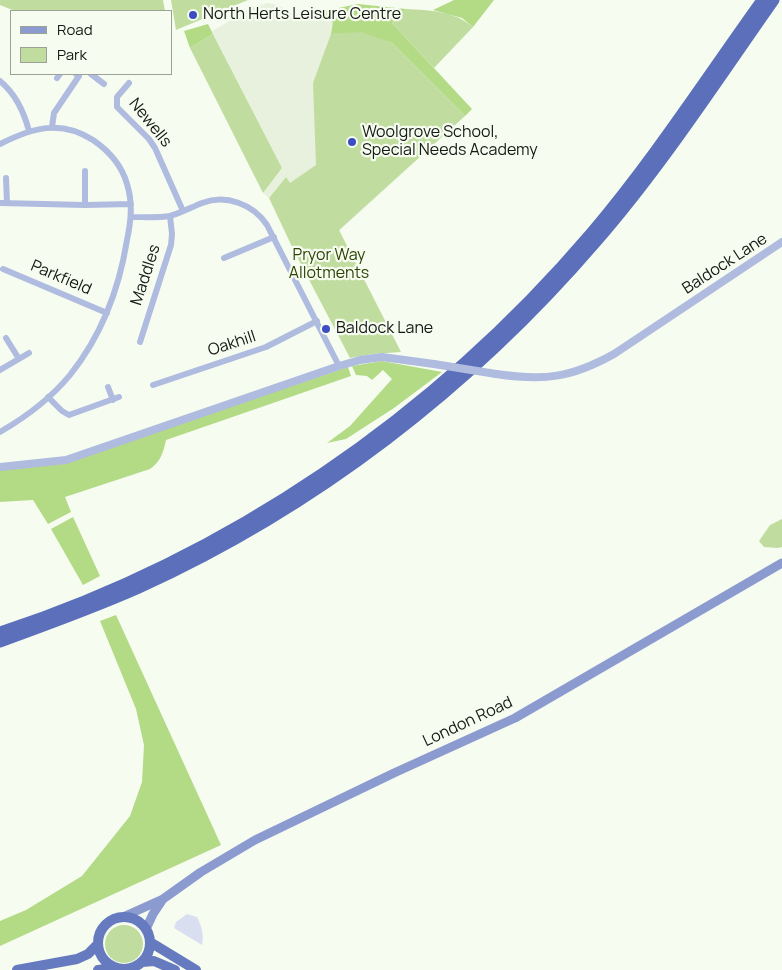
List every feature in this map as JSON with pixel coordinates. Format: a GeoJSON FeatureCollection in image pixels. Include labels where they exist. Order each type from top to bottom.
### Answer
{"type":"FeatureCollection","features":[{"type":"Feature","properties":{"kind":"highway"},"geometry":{"type":"LineString","coordinates":[[0,632],[78,604],[123,584],[182,556],[245,522],[332,467],[389,426],[433,390],[520,311],[589,235],[652,155],[762,0]]}},
{"type":"Feature","properties":{"kind":"highway"},"geometry":{"type":"LineString","coordinates":[[0,642],[140,588],[253,530],[340,473],[393,435],[439,398],[521,323],[599,239],[660,162],[774,0]]}},
{"type":"Feature","properties":{"kind":"highway"},"geometry":{"type":"LineString","coordinates":[[114,968],[102,959],[97,945],[102,929],[107,922],[115,918],[132,918],[140,922],[146,929],[150,942],[149,949],[142,962]]}},
{"type":"Feature","properties":{"kind":"highway"},"geometry":{"type":"LineString","coordinates":[[150,942],[196,970]]}},
{"type":"Feature","properties":{"kind":"highway"},"geometry":{"type":"LineString","coordinates":[[17,970],[78,959],[88,954],[97,945]]}},
{"type":"Feature","properties":{"kind":"highway"},"geometry":{"type":"LineString","coordinates":[[98,970],[129,969],[142,962],[154,961],[175,970]]}},
{"type":"Feature","properties":{"kind":"main road","name":"London Road"},"geometry":{"type":"LineString","coordinates":[[123,917],[163,899],[201,872],[255,840],[394,772],[521,714],[782,563]]}},
{"type":"Feature","properties":{"kind":"main road","name":"London Road"},"geometry":{"type":"LineString","coordinates":[[146,929],[163,899]]}},
{"type":"Feature","properties":{"kind":"street"},"geometry":{"type":"LineString","coordinates":[[52,127],[54,113],[80,75]]}},
{"type":"Feature","properties":{"kind":"street"},"geometry":{"type":"LineString","coordinates":[[92,75],[104,84]]}},
{"type":"Feature","properties":{"kind":"street"},"geometry":{"type":"LineString","coordinates":[[0,81],[18,101],[25,115],[29,131]]}},
{"type":"Feature","properties":{"kind":"street","name":"Newells"},"geometry":{"type":"LineString","coordinates":[[129,82],[118,97],[117,107],[149,139],[155,148],[183,211]]}},
{"type":"Feature","properties":{"kind":"street"},"geometry":{"type":"LineString","coordinates":[[0,144],[29,131],[41,128],[52,127],[82,134],[97,143],[111,155],[123,174],[127,183],[131,216],[121,272],[107,313],[92,344],[70,375],[48,397],[35,409],[1,429]]}},
{"type":"Feature","properties":{"kind":"street"},"geometry":{"type":"LineString","coordinates":[[84,205],[85,171]]}},
{"type":"Feature","properties":{"kind":"street"},"geometry":{"type":"LineString","coordinates":[[6,178],[8,204]]}},
{"type":"Feature","properties":{"kind":"street"},"geometry":{"type":"LineString","coordinates":[[131,216],[170,216],[211,200],[234,201],[259,215],[274,237],[339,366]]}},
{"type":"Feature","properties":{"kind":"street"},"geometry":{"type":"LineString","coordinates":[[0,203],[130,204]]}},
{"type":"Feature","properties":{"kind":"street","name":"Maddles"},"geometry":{"type":"LineString","coordinates":[[140,342],[170,245],[172,234],[170,216]]}},
{"type":"Feature","properties":{"kind":"street"},"geometry":{"type":"LineString","coordinates":[[224,258],[274,237]]}},
{"type":"Feature","properties":{"kind":"street","name":"Baldock Lane"},"geometry":{"type":"LineString","coordinates":[[0,467],[66,460],[360,360],[382,357],[496,374],[539,378],[571,374],[588,368],[614,354],[782,242]]}},
{"type":"Feature","properties":{"kind":"street","name":"Parkfield"},"geometry":{"type":"LineString","coordinates":[[3,269],[107,313]]}},
{"type":"Feature","properties":{"kind":"street","name":"Oakhill"},"geometry":{"type":"LineString","coordinates":[[153,385],[266,347],[317,321]]}},
{"type":"Feature","properties":{"kind":"street"},"geometry":{"type":"LineString","coordinates":[[6,338],[18,359]]}},
{"type":"Feature","properties":{"kind":"street"},"geometry":{"type":"LineString","coordinates":[[0,370],[29,353]]}},
{"type":"Feature","properties":{"kind":"street"},"geometry":{"type":"LineString","coordinates":[[48,397],[62,411],[69,415],[116,398],[108,387]]}},
{"type":"Feature","properties":{"kind":"shaded area","name":"Woolgrove School, Special Needs Academy"},"geometry":{"type":"Polygon","coordinates":[[[268,3],[277,5],[297,15],[352,9],[465,116],[337,233],[289,183],[286,177],[269,198],[263,193],[282,168],[212,31],[254,7],[268,3]]]}},
{"type":"Feature","properties":{"kind":"green space"},"geometry":{"type":"Polygon","coordinates":[[[0,0],[163,0],[165,10],[12,10],[0,5],[0,0]]]}},
{"type":"Feature","properties":{"kind":"green space","name":"North Herts Leisure Centre"},"geometry":{"type":"Polygon","coordinates":[[[171,0],[248,0],[176,30],[171,0]]]}},
{"type":"Feature","properties":{"kind":"green space"},"geometry":{"type":"Polygon","coordinates":[[[454,0],[494,0],[473,27],[462,18],[433,10],[454,0]]]}},
{"type":"Feature","properties":{"kind":"green space"},"geometry":{"type":"Polygon","coordinates":[[[358,4],[406,9],[392,23],[472,109],[465,116],[392,43],[361,32],[331,34],[333,23],[323,11],[358,4]]]}},
{"type":"Feature","properties":{"kind":"green space"},"geometry":{"type":"Polygon","coordinates":[[[406,9],[433,11],[450,15],[473,27],[434,68],[392,23],[406,9]]]}},
{"type":"Feature","properties":{"kind":"green space"},"geometry":{"type":"Polygon","coordinates":[[[208,24],[213,34],[190,48],[184,31],[208,24]]]}},
{"type":"Feature","properties":{"kind":"green space","name":"Pryor Way Allotments"},"geometry":{"type":"Polygon","coordinates":[[[361,31],[392,43],[465,116],[339,230],[401,352],[350,358],[295,253],[269,198],[286,177],[290,183],[316,165],[313,83],[331,34],[361,31]]]}},
{"type":"Feature","properties":{"kind":"green space"},"geometry":{"type":"Polygon","coordinates":[[[213,34],[282,168],[263,193],[190,48],[213,34]]]}},
{"type":"Feature","properties":{"kind":"green space"},"geometry":{"type":"Polygon","coordinates":[[[382,361],[442,372],[394,408],[346,439],[327,443],[350,426],[392,379],[383,370],[372,380],[367,376],[356,375],[352,366],[382,361]]]}},
{"type":"Feature","properties":{"kind":"green space"},"geometry":{"type":"Polygon","coordinates":[[[348,367],[351,376],[166,440],[161,456],[150,469],[65,497],[71,512],[48,524],[33,500],[0,502],[0,470],[62,464],[348,367]]]}},
{"type":"Feature","properties":{"kind":"green space"},"geometry":{"type":"Polygon","coordinates":[[[73,517],[100,576],[83,585],[51,529],[73,517]]]}},
{"type":"Feature","properties":{"kind":"green space"},"geometry":{"type":"Polygon","coordinates":[[[782,519],[782,547],[764,547],[759,541],[770,525],[782,519]]]}},
{"type":"Feature","properties":{"kind":"green space"},"geometry":{"type":"Polygon","coordinates":[[[116,615],[221,845],[0,946],[0,921],[26,910],[82,876],[130,816],[142,782],[144,745],[136,709],[100,621],[116,615]]]}},
{"type":"Feature","properties":{"kind":"green space"},"geometry":{"type":"Polygon","coordinates":[[[124,925],[138,930],[143,944],[138,958],[124,963],[110,958],[105,944],[110,930],[124,925]]]}},
{"type":"Feature","properties":{"kind":"water"},"geometry":{"type":"Polygon","coordinates":[[[187,914],[197,917],[202,931],[202,945],[174,928],[176,922],[187,914]]]}},
{"type":"Feature","properties":{"kind":"place","name":"North Herts Leisure Centre"},"geometry":{"type":"Point","coordinates":[193,15]}},
{"type":"Feature","properties":{"kind":"place","name":"Woolgrove School, Special Needs Academy"},"geometry":{"type":"Point","coordinates":[352,142]}},
{"type":"Feature","properties":{"kind":"place","name":"Baldock Lane"},"geometry":{"type":"Point","coordinates":[326,329]}}]}
